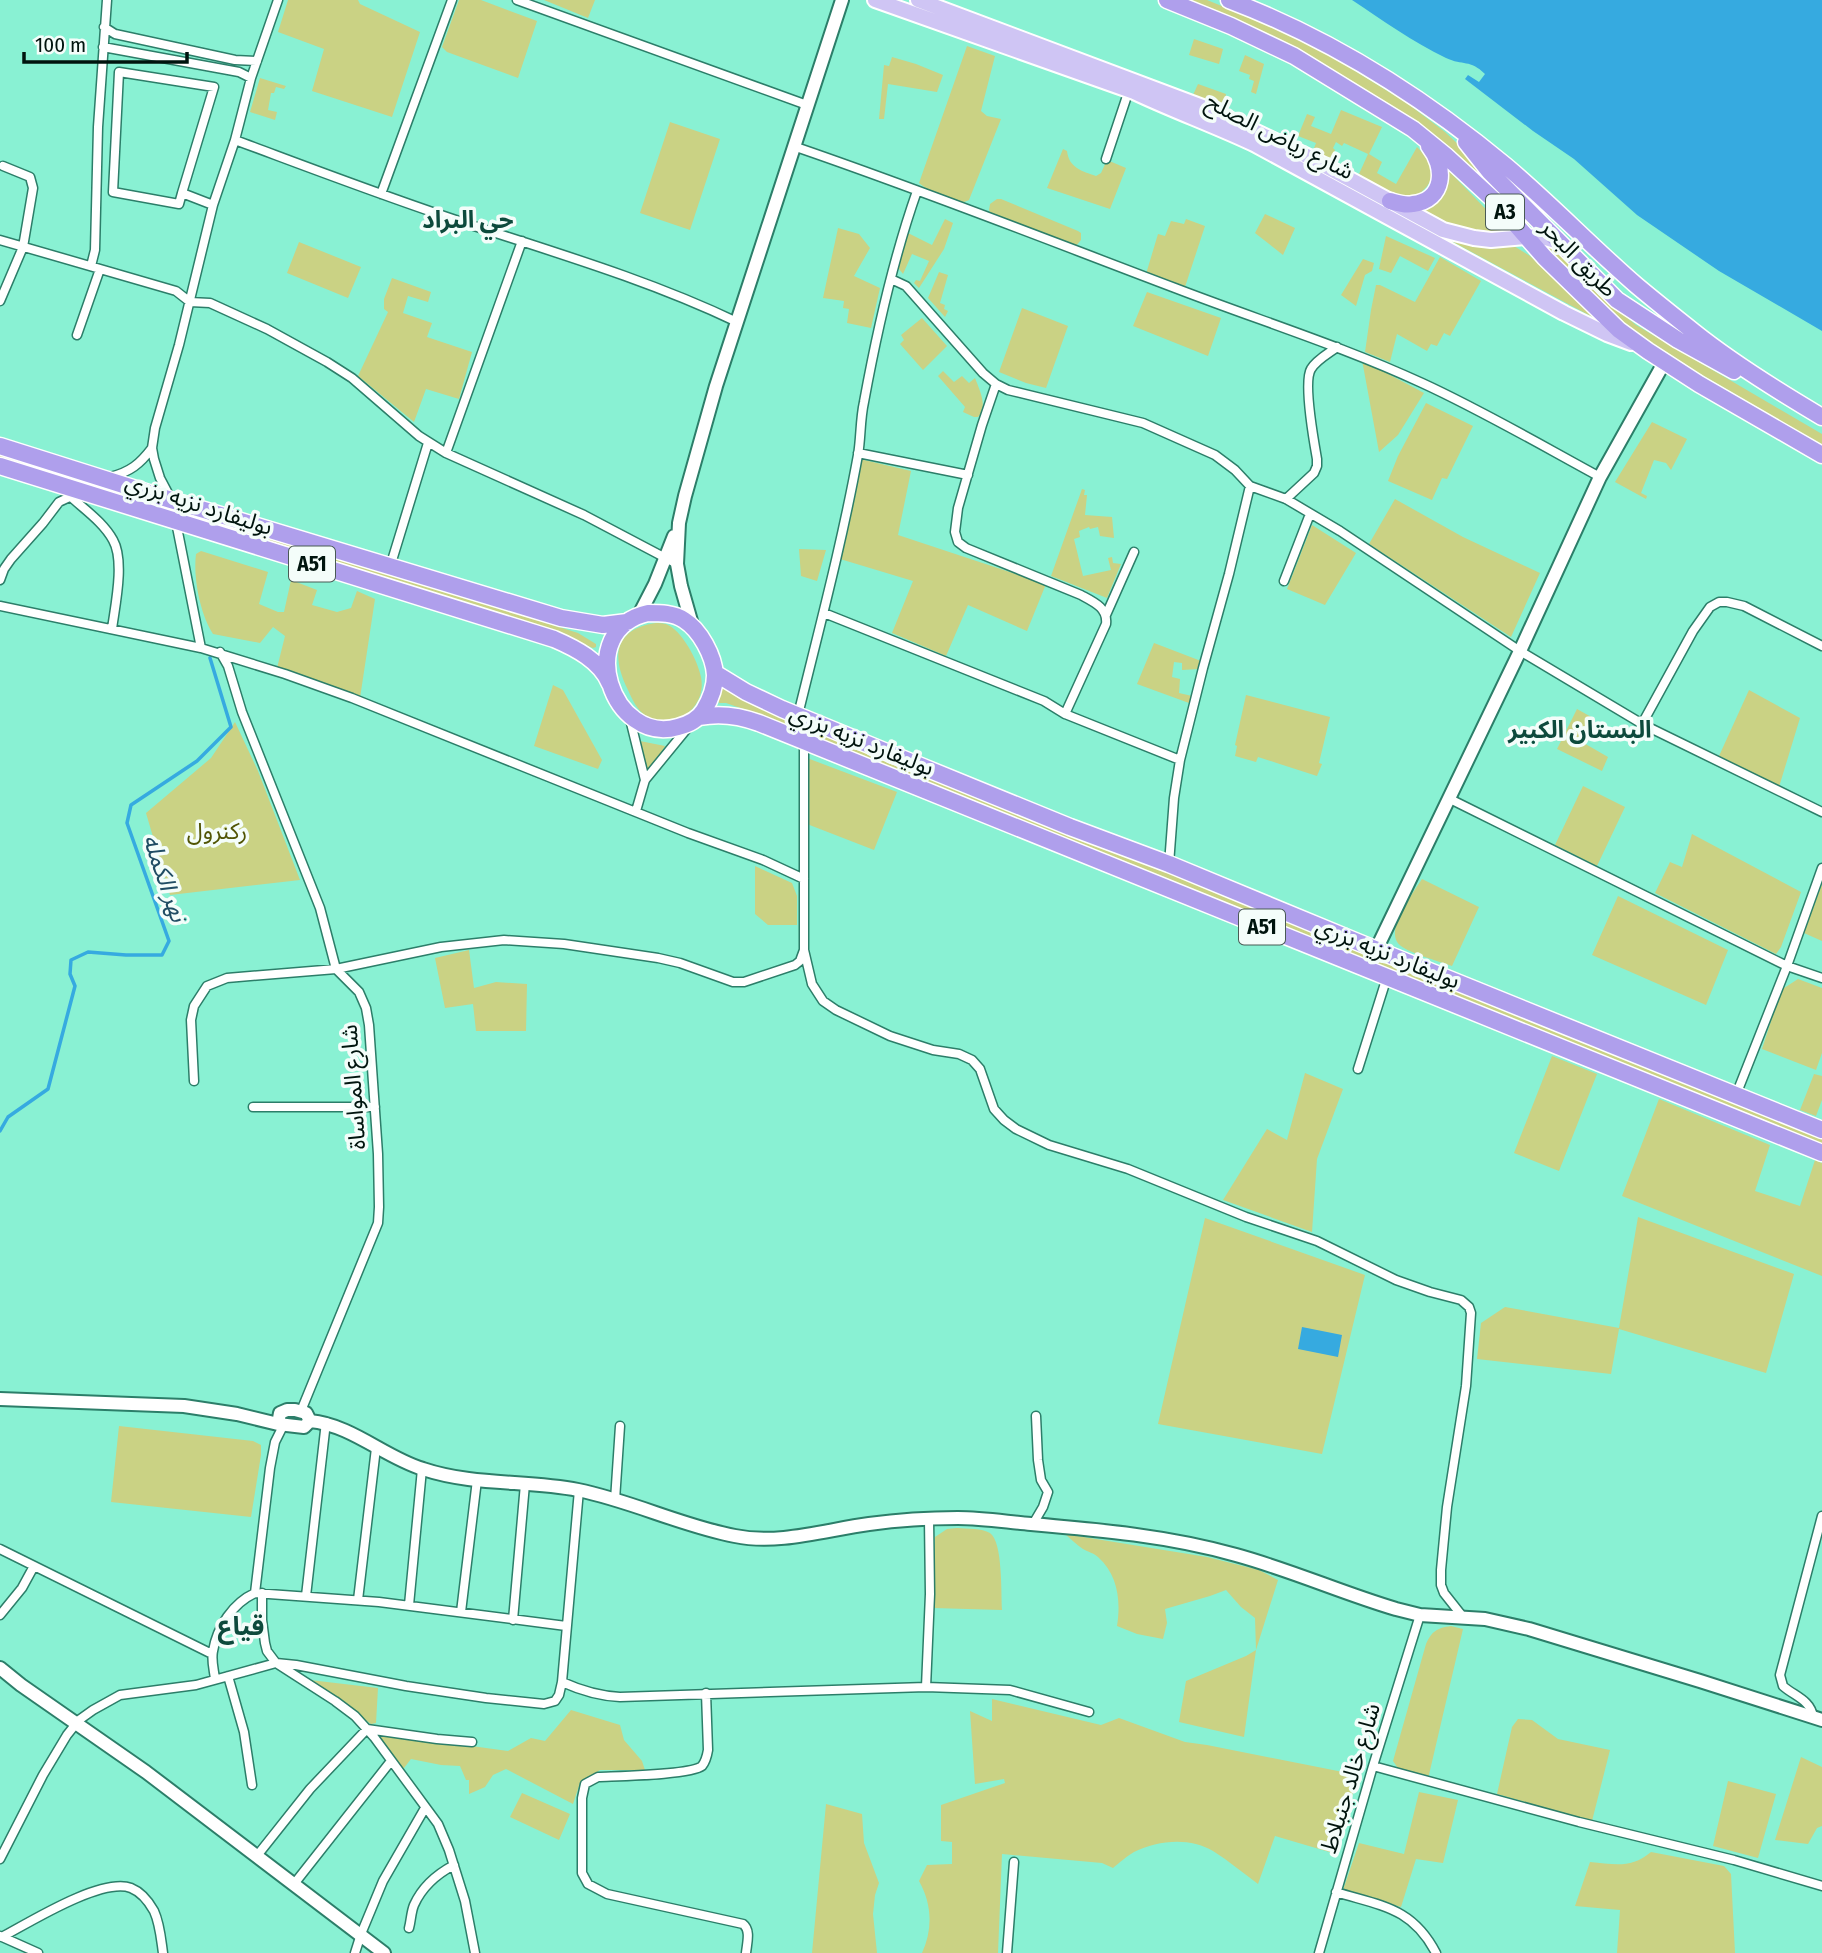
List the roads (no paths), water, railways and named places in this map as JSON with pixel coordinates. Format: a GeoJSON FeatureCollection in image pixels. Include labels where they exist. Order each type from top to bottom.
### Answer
{"type":"FeatureCollection","features":[{"type":"Feature","properties":{"kind":"highway","name":"طريق البحر"},"geometry":{"type":"LineString","coordinates":[[1167,0],[1294,56],[1413,129],[1445,155],[1510,218],[1545,258],[1610,323],[1699,384],[1822,455]]}},
{"type":"Feature","properties":{"kind":"highway","name":"طريق البحر"},"geometry":{"type":"LineString","coordinates":[[1229,0],[1278,21],[1387,79],[1457,128],[1508,168],[1635,284],[1696,334],[1766,384],[1822,417]]}},
{"type":"Feature","properties":{"kind":"highway"},"geometry":{"type":"LineString","coordinates":[[1457,128],[1489,171],[1608,291],[1647,321],[1722,365],[1766,384]]}},
{"type":"Feature","properties":{"kind":"highway"},"geometry":{"type":"LineString","coordinates":[[1379,201],[1411,205],[1422,202],[1433,195],[1439,183],[1441,168],[1437,158],[1413,129]]}},
{"type":"Feature","properties":{"kind":"highway"},"geometry":{"type":"LineString","coordinates":[[1510,218],[1529,228],[1534,226],[1535,221],[1531,213]]}},
{"type":"Feature","properties":{"kind":"highway"},"geometry":{"type":"LineString","coordinates":[[1545,258],[1543,243],[1557,241]]}},
{"type":"Feature","properties":{"kind":"highway","name":"بوليفارد نزيه بزري"},"geometry":{"type":"LineString","coordinates":[[0,446],[561,618],[603,625],[633,618]]}},
{"type":"Feature","properties":{"kind":"highway","name":"بوليفارد نزيه بزري"},"geometry":{"type":"LineString","coordinates":[[0,466],[77,494],[554,639],[587,657],[606,674],[610,684]]}},
{"type":"Feature","properties":{"kind":"highway","name":"A51"},"geometry":{"type":"LineString","coordinates":[[693,628],[684,619],[672,614],[648,612],[633,618],[612,638],[606,661],[610,684],[625,710],[649,727],[671,729],[696,720]]}},
{"type":"Feature","properties":{"kind":"highway"},"geometry":{"type":"LineString","coordinates":[[693,628],[711,657],[715,673],[708,703],[696,720]]}},
{"type":"Feature","properties":{"kind":"highway","name":"بوليفارد نزيه بزري"},"geometry":{"type":"LineString","coordinates":[[715,673],[746,692],[798,715],[1822,1130]]}},
{"type":"Feature","properties":{"kind":"highway","name":"بوليفارد نزيه بزري"},"geometry":{"type":"LineString","coordinates":[[696,720],[712,715],[739,717],[760,723],[1822,1153]]}},
{"type":"Feature","properties":{"kind":"main road"},"geometry":{"type":"LineString","coordinates":[[633,618],[671,561],[698,445],[842,0]]}},
{"type":"Feature","properties":{"kind":"main road","name":"شارع رياض الصلح"},"geometry":{"type":"LineString","coordinates":[[875,0],[1129,90],[1443,230],[1465,237],[1491,240],[1527,237],[1557,241]]}},
{"type":"Feature","properties":{"kind":"main road","name":"شارع رياض الصلح"},"geometry":{"type":"LineString","coordinates":[[918,0],[1208,108],[1309,157],[1564,313],[1648,351]]}},
{"type":"Feature","properties":{"kind":"main road"},"geometry":{"type":"LineString","coordinates":[[1376,950],[1450,799],[1600,477],[1665,361]]}},
{"type":"Feature","properties":{"kind":"main road"},"geometry":{"type":"LineString","coordinates":[[671,561],[693,628]]}},
{"type":"Feature","properties":{"kind":"main road"},"geometry":{"type":"LineString","coordinates":[[0,1399],[184,1406],[303,1427],[306,1416],[326,1422],[422,1469],[477,1480],[579,1490],[745,1538],[796,1536],[869,1524],[971,1518],[1132,1534],[1208,1548],[1420,1615],[1485,1619],[1529,1629],[1817,1718]]}},
{"type":"Feature","properties":{"kind":"main road"},"geometry":{"type":"LineString","coordinates":[[0,1668],[130,1761],[384,1953]]}},
{"type":"Feature","properties":{"kind":"street"},"geometry":{"type":"LineString","coordinates":[[77,335],[95,267],[98,127],[107,0]]}},
{"type":"Feature","properties":{"kind":"street"},"geometry":{"type":"LineString","coordinates":[[172,500],[160,478],[152,448],[155,428],[190,302],[213,205],[235,140],[251,78],[278,0]]}},
{"type":"Feature","properties":{"kind":"street"},"geometry":{"type":"LineString","coordinates":[[381,194],[452,0]]}},
{"type":"Feature","properties":{"kind":"street"},"geometry":{"type":"LineString","coordinates":[[517,0],[807,105]]}},
{"type":"Feature","properties":{"kind":"street"},"geometry":{"type":"LineString","coordinates":[[104,27],[115,34],[235,60],[257,61]]}},
{"type":"Feature","properties":{"kind":"street"},"geometry":{"type":"LineString","coordinates":[[103,47],[239,72],[251,78]]}},
{"type":"Feature","properties":{"kind":"street"},"geometry":{"type":"LineString","coordinates":[[119,72],[214,87],[182,193],[179,204],[113,192],[119,72]]}},
{"type":"Feature","properties":{"kind":"street"},"geometry":{"type":"LineString","coordinates":[[1106,159],[1129,90]]}},
{"type":"Feature","properties":{"kind":"street"},"geometry":{"type":"LineString","coordinates":[[235,140],[381,194],[608,270],[737,322]]}},
{"type":"Feature","properties":{"kind":"street"},"geometry":{"type":"LineString","coordinates":[[793,146],[1337,347],[1425,384],[1600,477]]}},
{"type":"Feature","properties":{"kind":"street"},"geometry":{"type":"LineString","coordinates":[[0,301],[23,247],[33,188],[30,177],[3,166]]}},
{"type":"Feature","properties":{"kind":"street"},"geometry":{"type":"LineString","coordinates":[[798,715],[824,613],[858,453],[863,405],[891,279],[917,191]]}},
{"type":"Feature","properties":{"kind":"street"},"geometry":{"type":"LineString","coordinates":[[182,193],[213,205]]}},
{"type":"Feature","properties":{"kind":"street"},"geometry":{"type":"LineString","coordinates":[[0,240],[176,291],[190,302],[210,303],[267,329],[352,379],[428,443],[584,515],[671,561]]}},
{"type":"Feature","properties":{"kind":"street"},"geometry":{"type":"LineString","coordinates":[[446,453],[522,241]]}},
{"type":"Feature","properties":{"kind":"street"},"geometry":{"type":"LineString","coordinates":[[891,279],[906,286],[996,384],[1017,393],[1143,424],[1214,455],[1235,470],[1250,486],[1286,499],[1359,543],[1520,651],[1642,724],[1822,812]]}},
{"type":"Feature","properties":{"kind":"street"},"geometry":{"type":"LineString","coordinates":[[1286,499],[1316,469],[1308,377],[1316,363],[1337,347]]}},
{"type":"Feature","properties":{"kind":"street"},"geometry":{"type":"LineString","coordinates":[[996,384],[955,527],[958,542],[965,548],[1082,595],[1100,606],[1106,615]]}},
{"type":"Feature","properties":{"kind":"street"},"geometry":{"type":"LineString","coordinates":[[390,567],[428,443]]}},
{"type":"Feature","properties":{"kind":"street"},"geometry":{"type":"LineString","coordinates":[[103,479],[129,472],[152,448]]}},
{"type":"Feature","properties":{"kind":"street"},"geometry":{"type":"LineString","coordinates":[[858,453],[968,475]]}},
{"type":"Feature","properties":{"kind":"street"},"geometry":{"type":"LineString","coordinates":[[1169,864],[1180,760],[1250,486]]}},
{"type":"Feature","properties":{"kind":"street"},"geometry":{"type":"LineString","coordinates":[[0,580],[16,552],[59,502],[77,494],[115,542],[118,572],[112,629]]}},
{"type":"Feature","properties":{"kind":"street"},"geometry":{"type":"LineString","coordinates":[[1284,581],[1310,514]]}},
{"type":"Feature","properties":{"kind":"street"},"geometry":{"type":"LineString","coordinates":[[176,522],[201,648]]}},
{"type":"Feature","properties":{"kind":"street"},"geometry":{"type":"LineString","coordinates":[[1065,714],[1103,631],[1106,615],[1134,552]]}},
{"type":"Feature","properties":{"kind":"street"},"geometry":{"type":"LineString","coordinates":[[1642,724],[1693,631],[1710,607],[1718,602],[1744,606],[1822,646]]}},
{"type":"Feature","properties":{"kind":"street"},"geometry":{"type":"LineString","coordinates":[[0,606],[220,652],[352,698],[763,860],[804,879]]}},
{"type":"Feature","properties":{"kind":"street"},"geometry":{"type":"LineString","coordinates":[[824,613],[1044,701],[1065,714],[1180,760]]}},
{"type":"Feature","properties":{"kind":"street","name":"شارع المواساة"},"geometry":{"type":"LineString","coordinates":[[220,652],[228,666],[242,712],[320,908],[337,969],[359,992],[366,1007],[369,1024],[378,1167],[377,1223],[306,1416]]}},
{"type":"Feature","properties":{"kind":"street"},"geometry":{"type":"LineString","coordinates":[[625,710],[631,722],[645,780]]}},
{"type":"Feature","properties":{"kind":"street"},"geometry":{"type":"LineString","coordinates":[[636,811],[645,780],[696,720]]}},
{"type":"Feature","properties":{"kind":"street"},"geometry":{"type":"LineString","coordinates":[[804,741],[804,950],[812,984],[823,1001],[890,1036],[933,1050],[959,1054],[972,1060],[980,1069],[994,1109],[1016,1129],[1049,1145],[1128,1168],[1246,1217],[1317,1241],[1396,1280],[1461,1300],[1466,1304],[1471,1312],[1466,1386],[1447,1507],[1441,1580],[1444,1593],[1464,1617]]}},
{"type":"Feature","properties":{"kind":"street"},"geometry":{"type":"LineString","coordinates":[[1450,799],[1787,966],[1822,978]]}},
{"type":"Feature","properties":{"kind":"street"},"geometry":{"type":"LineString","coordinates":[[1736,1095],[1822,868]]}},
{"type":"Feature","properties":{"kind":"street"},"geometry":{"type":"LineString","coordinates":[[194,1081],[191,1020],[194,1006],[207,986],[227,978],[337,969],[441,947],[518,940],[658,958],[726,980],[744,982],[795,965],[800,961],[804,950]]}},
{"type":"Feature","properties":{"kind":"street"},"geometry":{"type":"LineString","coordinates":[[1358,1069],[1387,977]]}},
{"type":"Feature","properties":{"kind":"street"},"geometry":{"type":"LineString","coordinates":[[253,1107],[375,1107]]}},
{"type":"Feature","properties":{"kind":"street"},"geometry":{"type":"LineString","coordinates":[[1033,1524],[1048,1492],[1041,1480],[1038,1460],[1037,1416]]}},
{"type":"Feature","properties":{"kind":"street"},"geometry":{"type":"LineString","coordinates":[[280,1421],[272,1455],[259,1593],[264,1643],[276,1663],[355,1716],[441,1830],[465,1901],[475,1953]]}},
{"type":"Feature","properties":{"kind":"street"},"geometry":{"type":"LineString","coordinates":[[306,1596],[326,1422]]}},
{"type":"Feature","properties":{"kind":"street"},"geometry":{"type":"LineString","coordinates":[[615,1500],[620,1426]]}},
{"type":"Feature","properties":{"kind":"street"},"geometry":{"type":"LineString","coordinates":[[358,1600],[376,1448]]}},
{"type":"Feature","properties":{"kind":"street"},"geometry":{"type":"LineString","coordinates":[[409,1605],[422,1469]]}},
{"type":"Feature","properties":{"kind":"street"},"geometry":{"type":"LineString","coordinates":[[461,1612],[477,1480]]}},
{"type":"Feature","properties":{"kind":"street"},"geometry":{"type":"LineString","coordinates":[[513,1620],[525,1484]]}},
{"type":"Feature","properties":{"kind":"street"},"geometry":{"type":"LineString","coordinates":[[0,1859],[66,1735],[98,1706],[120,1695],[186,1686],[276,1663],[458,1694],[544,1704],[555,1702],[562,1682],[579,1490]]}},
{"type":"Feature","properties":{"kind":"street"},"geometry":{"type":"LineString","coordinates":[[1817,1718],[1807,1702],[1783,1686],[1780,1675],[1822,1516]]}},
{"type":"Feature","properties":{"kind":"street"},"geometry":{"type":"LineString","coordinates":[[926,1688],[930,1594],[929,1519]]}},
{"type":"Feature","properties":{"kind":"street"},"geometry":{"type":"LineString","coordinates":[[0,1549],[212,1654]]}},
{"type":"Feature","properties":{"kind":"street"},"geometry":{"type":"LineString","coordinates":[[0,1615],[22,1588],[34,1566]]}},
{"type":"Feature","properties":{"kind":"street"},"geometry":{"type":"LineString","coordinates":[[215,1679],[212,1654],[217,1632],[244,1598],[259,1593],[409,1605],[566,1626]]}},
{"type":"Feature","properties":{"kind":"street","name":"شارع خالد جنبلاط"},"geometry":{"type":"LineString","coordinates":[[1319,1953],[1420,1615]]}},
{"type":"Feature","properties":{"kind":"street"},"geometry":{"type":"LineString","coordinates":[[228,1676],[244,1732],[252,1785]]}},
{"type":"Feature","properties":{"kind":"street"},"geometry":{"type":"LineString","coordinates":[[562,1682],[587,1693],[610,1697],[926,1688],[1010,1690],[1089,1712]]}},
{"type":"Feature","properties":{"kind":"street"},"geometry":{"type":"LineString","coordinates":[[706,1693],[708,1751],[701,1767],[686,1771],[598,1777],[585,1784],[582,1798],[582,1874],[588,1884],[607,1894],[743,1924],[748,1933],[746,1953]]}},
{"type":"Feature","properties":{"kind":"street"},"geometry":{"type":"LineString","coordinates":[[367,1729],[472,1742]]}},
{"type":"Feature","properties":{"kind":"street"},"geometry":{"type":"LineString","coordinates":[[256,1857],[310,1789],[367,1729]]}},
{"type":"Feature","properties":{"kind":"street"},"geometry":{"type":"LineString","coordinates":[[294,1884],[391,1761]]}},
{"type":"Feature","properties":{"kind":"street"},"geometry":{"type":"LineString","coordinates":[[1373,1766],[1579,1822],[1734,1860],[1822,1886]]}},
{"type":"Feature","properties":{"kind":"street"},"geometry":{"type":"LineString","coordinates":[[355,1953],[383,1881],[425,1808]]}},
{"type":"Feature","properties":{"kind":"street"},"geometry":{"type":"LineString","coordinates":[[1007,1953],[1014,1862]]}},
{"type":"Feature","properties":{"kind":"street"},"geometry":{"type":"LineString","coordinates":[[409,1928],[414,1906],[428,1884],[440,1872],[454,1865]]}},
{"type":"Feature","properties":{"kind":"street"},"geometry":{"type":"LineString","coordinates":[[1,1936],[81,1897],[105,1888],[124,1886],[137,1891],[155,1913],[163,1953]]}},
{"type":"Feature","properties":{"kind":"street"},"geometry":{"type":"LineString","coordinates":[[1336,1892],[1403,1914],[1423,1932],[1436,1953]]}},
{"type":"Feature","properties":{"kind":"street"},"geometry":{"type":"LineString","coordinates":[[1,1936],[38,1953]]}},
{"type":"Feature","properties":{"kind":"water"},"geometry":{"type":"Polygon","coordinates":[[[1352,0],[1822,0],[1822,331],[1719,271],[1637,215],[1574,159],[1465,79],[1468,75],[1479,82],[1485,74],[1480,69],[1434,52],[1352,0]]]}},
{"type":"Feature","properties":{"kind":"water"},"geometry":{"type":"Polygon","coordinates":[[[1302,1327],[1342,1335],[1338,1357],[1298,1349],[1302,1327]]]}},
{"type":"Feature","properties":{"kind":"waterway","name":"نهر الكمله"},"geometry":{"type":"LineString","coordinates":[[0,1131],[8,1117],[48,1089],[75,986],[70,974],[71,960],[88,952],[162,955],[169,941],[127,823],[131,805],[197,761],[231,727],[210,658]]}},
{"type":"Feature","properties":{"kind":"district","name":"حي البراد"},"geometry":{"type":"Point","coordinates":[468,220]}},
{"type":"Feature","properties":{"kind":"district","name":"البستان الكبير"},"geometry":{"type":"Point","coordinates":[1580,730]}},
{"type":"Feature","properties":{"kind":"district","name":"قياع"},"geometry":{"type":"Point","coordinates":[241,1626]}},
{"type":"Feature","properties":{"kind":"park label","name":"ركنرول"},"geometry":{"type":"Point","coordinates":[217,831]}}]}
